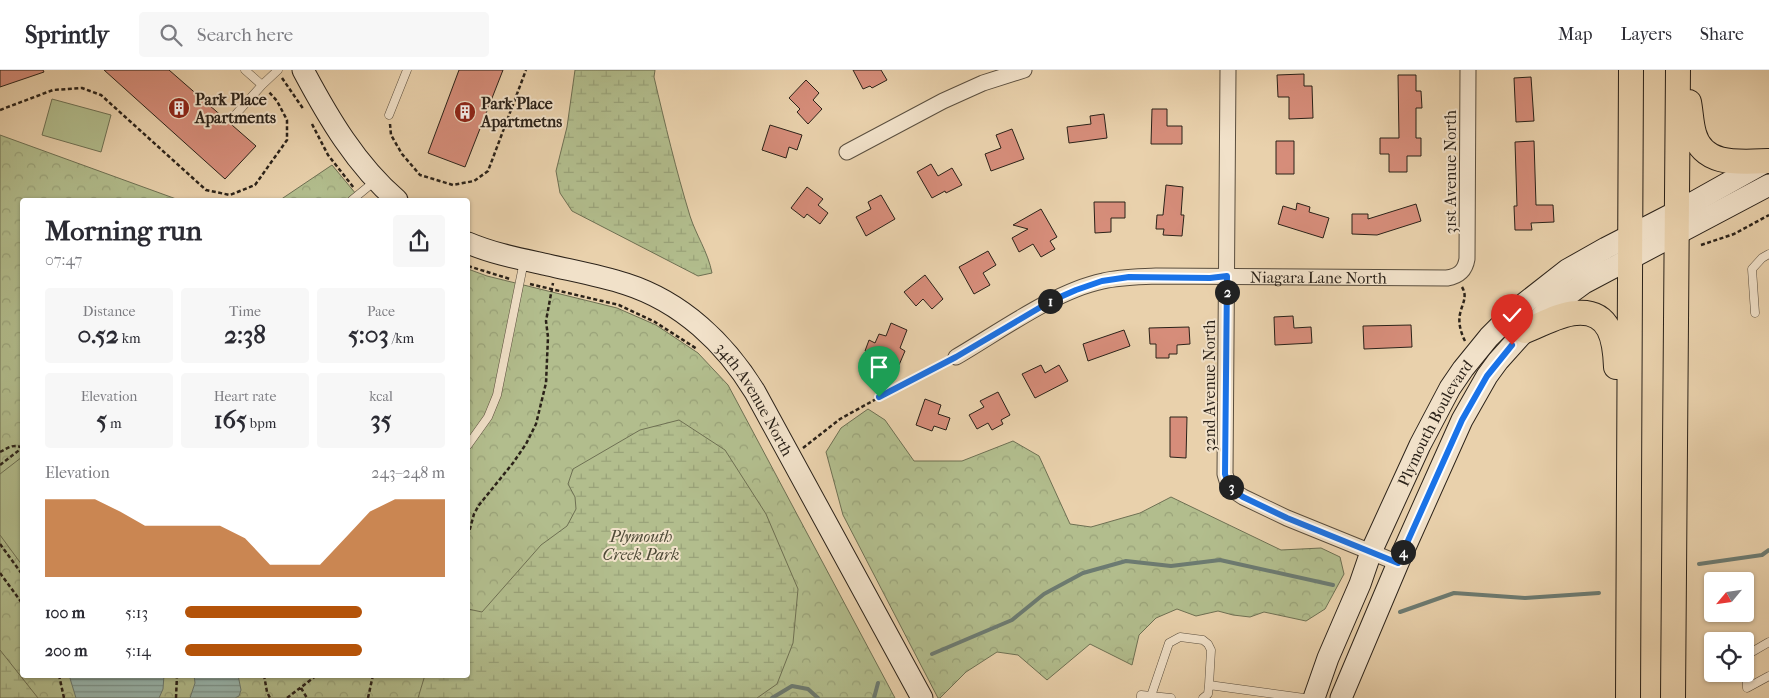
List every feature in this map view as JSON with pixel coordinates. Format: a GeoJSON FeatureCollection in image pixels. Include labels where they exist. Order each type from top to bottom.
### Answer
{"type":"FeatureCollection","features":[{"type":"Feature","properties":{"kind":"main road"},"geometry":{"type":"LineString","coordinates":[[1628,698],[1631,70]]}},
{"type":"Feature","properties":{"kind":"main road"},"geometry":{"type":"LineString","coordinates":[[1673,698],[1678,70]]}},
{"type":"Feature","properties":{"kind":"main road"},"geometry":{"type":"LineString","coordinates":[[1684,70],[1694,133],[1698,142],[1707,153],[1725,161],[1769,160]]}},
{"type":"Feature","properties":{"kind":"main road"},"geometry":{"type":"LineString","coordinates":[[1525,331],[1559,317],[1577,313],[1589,314],[1599,318],[1611,330],[1615,348],[1617,422],[1628,480]]}},
{"type":"Feature","properties":{"kind":"street"},"geometry":{"type":"LineString","coordinates":[[303,70],[350,149],[376,180],[395,198]]}},
{"type":"Feature","properties":{"kind":"street"},"geometry":{"type":"LineString","coordinates":[[847,152],[943,101],[983,83],[1024,70]]}},
{"type":"Feature","properties":{"kind":"street","name":"32nd Avenue North"},"geometry":{"type":"LineString","coordinates":[[1228,70],[1225,474],[1228,484],[1243,497],[1287,518],[1398,563]]}},
{"type":"Feature","properties":{"kind":"street","name":"31st Avenue North"},"geometry":{"type":"LineString","coordinates":[[1458,275],[1466,267],[1467,259],[1468,70]]}},
{"type":"Feature","properties":{"kind":"street"},"geometry":{"type":"LineString","coordinates":[[1678,211],[1769,160]]}},
{"type":"Feature","properties":{"kind":"street"},"geometry":{"type":"LineString","coordinates":[[1678,235],[1769,185]]}},
{"type":"Feature","properties":{"kind":"street","name":"Plymouth Boulevard"},"geometry":{"type":"LineString","coordinates":[[1341,698],[1398,563],[1462,420],[1487,376],[1525,331],[1570,292],[1678,211]]}},
{"type":"Feature","properties":{"kind":"street","name":"Plymouth Boulevard"},"geometry":{"type":"LineString","coordinates":[[1314,698],[1328,658],[1372,552],[1420,445],[1441,404],[1463,369],[1489,336],[1516,310],[1549,283],[1589,257],[1678,235]]}},
{"type":"Feature","properties":{"kind":"street","name":"34th Avenue North"},"geometry":{"type":"LineString","coordinates":[[470,244],[525,260],[614,281],[651,294],[688,316],[710,334],[730,355],[755,392],[922,698]]}},
{"type":"Feature","properties":{"kind":"street","name":"Niagara Lane North"},"geometry":{"type":"LineString","coordinates":[[956,357],[1051,301],[1102,281],[1129,277],[1447,278],[1458,275]]}},
{"type":"Feature","properties":{"kind":"lane"},"geometry":{"type":"LineString","coordinates":[[245,70],[262,85]]}},
{"type":"Feature","properties":{"kind":"lane"},"geometry":{"type":"LineString","coordinates":[[389,115],[407,70]]}},
{"type":"Feature","properties":{"kind":"lane"},"geometry":{"type":"LineString","coordinates":[[236,114],[262,85],[280,72]]}},
{"type":"Feature","properties":{"kind":"lane"},"geometry":{"type":"LineString","coordinates":[[354,198],[376,180]]}},
{"type":"Feature","properties":{"kind":"lane"},"geometry":{"type":"LineString","coordinates":[[1755,313],[1752,269],[1762,258],[1769,254]]}},
{"type":"Feature","properties":{"kind":"lane"},"geometry":{"type":"LineString","coordinates":[[470,443],[488,417],[497,395],[525,260]]}},
{"type":"Feature","properties":{"kind":"lane"},"geometry":{"type":"LineString","coordinates":[[1151,696],[1169,643],[1180,637],[1203,640],[1211,650],[1208,694],[1202,698]]}},
{"type":"Feature","properties":{"kind":"lane"},"geometry":{"type":"LineString","coordinates":[[1769,642],[1745,656],[1747,688],[1769,676]]}},
{"type":"Feature","properties":{"kind":"lane"},"geometry":{"type":"LineString","coordinates":[[1209,685],[1304,698]]}},
{"type":"Feature","properties":{"kind":"lane"},"geometry":{"type":"LineString","coordinates":[[1141,698],[1141,694],[1171,698]]}},
{"type":"Feature","properties":{"kind":"path"},"geometry":{"type":"LineString","coordinates":[[389,115],[391,135],[402,154],[420,176],[453,185],[474,181],[488,171],[526,70]]}},
{"type":"Feature","properties":{"kind":"path"},"geometry":{"type":"LineString","coordinates":[[280,72],[286,84],[308,115]]}},
{"type":"Feature","properties":{"kind":"path"},"geometry":{"type":"LineString","coordinates":[[0,110],[53,90],[82,88],[101,95],[206,190],[230,195],[255,184],[287,140],[287,120],[277,101],[262,85]]}},
{"type":"Feature","properties":{"kind":"path"},"geometry":{"type":"LineString","coordinates":[[311,122],[328,155],[359,194]]}},
{"type":"Feature","properties":{"kind":"path"},"geometry":{"type":"LineString","coordinates":[[1701,245],[1734,234],[1769,215]]}},
{"type":"Feature","properties":{"kind":"path"},"geometry":{"type":"LineString","coordinates":[[470,267],[493,276],[604,300],[630,309],[675,333],[700,351]]}},
{"type":"Feature","properties":{"kind":"path"},"geometry":{"type":"LineString","coordinates":[[470,529],[479,505],[513,463],[526,444],[536,424],[546,382],[548,337],[546,321],[555,267]]}},
{"type":"Feature","properties":{"kind":"path"},"geometry":{"type":"LineString","coordinates":[[1458,275],[1465,296],[1460,314],[1460,324],[1466,343]]}},
{"type":"Feature","properties":{"kind":"path"},"geometry":{"type":"LineString","coordinates":[[803,448],[840,419],[927,370],[956,357]]}},
{"type":"Feature","properties":{"kind":"path"},"geometry":{"type":"LineString","coordinates":[[0,452],[12,446],[20,447]]}},
{"type":"Feature","properties":{"kind":"path"},"geometry":{"type":"LineString","coordinates":[[0,465],[20,450]]}},
{"type":"Feature","properties":{"kind":"path"},"geometry":{"type":"LineString","coordinates":[[0,544],[20,571]]}},
{"type":"Feature","properties":{"kind":"path"},"geometry":{"type":"LineString","coordinates":[[0,552],[4,549]]}},
{"type":"Feature","properties":{"kind":"path"},"geometry":{"type":"LineString","coordinates":[[0,573],[20,600]]}},
{"type":"Feature","properties":{"kind":"path"},"geometry":{"type":"LineString","coordinates":[[59,678],[64,698]]}},
{"type":"Feature","properties":{"kind":"path"},"geometry":{"type":"LineString","coordinates":[[176,698],[177,678]]}},
{"type":"Feature","properties":{"kind":"path"},"geometry":{"type":"LineString","coordinates":[[265,678],[270,698]]}},
{"type":"Feature","properties":{"kind":"path"},"geometry":{"type":"LineString","coordinates":[[287,698],[313,678]]}},
{"type":"Feature","properties":{"kind":"path"},"geometry":{"type":"LineString","coordinates":[[368,698],[372,678]]}},
{"type":"Feature","properties":{"kind":"path"},"geometry":{"type":"LineString","coordinates":[[301,688],[307,698]]}},
{"type":"Feature","properties":{"kind":"green space"},"geometry":{"type":"Polygon","coordinates":[[[575,70],[655,70],[654,77],[680,181],[690,216],[708,258],[712,273],[698,276],[572,211],[560,193],[556,171],[567,127],[575,70]]]}},
{"type":"Feature","properties":{"kind":"green space"},"geometry":{"type":"Polygon","coordinates":[[[52,99],[111,115],[101,152],[42,135],[52,99]]]}},
{"type":"Feature","properties":{"kind":"green space","name":"Plymouth Creek Park"},"geometry":{"type":"Polygon","coordinates":[[[0,135],[173,198],[20,198],[20,678],[470,678],[470,270],[487,276],[617,308],[656,325],[698,353],[728,385],[895,698],[0,698],[0,135]]]}},
{"type":"Feature","properties":{"kind":"green space"},"geometry":{"type":"Polygon","coordinates":[[[332,165],[359,198],[283,198],[332,165]]]}},
{"type":"Feature","properties":{"kind":"green space"},"geometry":{"type":"Polygon","coordinates":[[[868,409],[885,420],[914,461],[962,461],[1013,441],[1039,456],[1070,524],[1091,527],[1140,513],[1171,497],[1281,550],[1321,548],[1340,557],[1344,574],[1325,609],[1306,621],[1264,612],[1250,617],[1218,611],[1196,616],[1177,609],[1156,618],[1139,635],[1132,665],[1090,644],[1047,680],[1018,655],[997,652],[966,672],[938,698],[843,515],[826,452],[841,428],[868,409]]]}},
{"type":"Feature","properties":{"kind":"green space"},"geometry":{"type":"Polygon","coordinates":[[[679,420],[725,450],[766,514],[798,589],[793,643],[777,684],[757,698],[418,698],[424,678],[470,678],[470,609],[482,612],[541,545],[567,526],[576,509],[575,497],[568,484],[573,469],[640,430],[679,420]]]}},
{"type":"Feature","properties":{"kind":"green space"},"geometry":{"type":"Polygon","coordinates":[[[20,459],[20,562],[0,535],[0,474],[20,459]]]}},
{"type":"Feature","properties":{"kind":"green space"},"geometry":{"type":"Polygon","coordinates":[[[0,650],[20,675],[20,678],[22,678],[38,698],[0,698],[0,650]]]}},
{"type":"Feature","properties":{"kind":"water"},"geometry":{"type":"Polygon","coordinates":[[[70,678],[164,678],[163,689],[159,698],[76,698],[70,678]]]}},
{"type":"Feature","properties":{"kind":"water"},"geometry":{"type":"Polygon","coordinates":[[[194,678],[239,678],[241,690],[239,696],[235,698],[190,698],[195,683],[194,678]]]}},
{"type":"Feature","properties":{"kind":"building"},"geometry":{"type":"Polygon","coordinates":[[[0,70],[43,70],[44,72],[0,87],[0,70]]]}},
{"type":"Feature","properties":{"kind":"building","name":"Park Place Apartments"},"geometry":{"type":"Polygon","coordinates":[[[104,70],[169,70],[256,146],[225,179],[104,70]]]}},
{"type":"Feature","properties":{"kind":"building","name":"Park Place Apartmetns"},"geometry":{"type":"Polygon","coordinates":[[[459,70],[503,70],[465,167],[428,153],[459,70]]]}},
{"type":"Feature","properties":{"kind":"building"},"geometry":{"type":"Polygon","coordinates":[[[853,70],[881,70],[887,80],[872,88],[870,86],[863,89],[853,70]]]}},
{"type":"Feature","properties":{"kind":"building"},"geometry":{"type":"Polygon","coordinates":[[[1304,74],[1304,86],[1312,86],[1313,118],[1289,119],[1289,97],[1278,97],[1277,75],[1304,74]]]}},
{"type":"Feature","properties":{"kind":"building"},"geometry":{"type":"Polygon","coordinates":[[[1398,75],[1416,75],[1416,91],[1421,91],[1422,108],[1416,108],[1416,138],[1421,138],[1421,156],[1407,156],[1407,172],[1389,172],[1389,154],[1380,154],[1380,138],[1399,138],[1398,75]]]}},
{"type":"Feature","properties":{"kind":"building"},"geometry":{"type":"Polygon","coordinates":[[[1531,77],[1534,121],[1516,122],[1514,78],[1531,77]]]}},
{"type":"Feature","properties":{"kind":"building"},"geometry":{"type":"Polygon","coordinates":[[[806,80],[819,93],[813,100],[822,109],[808,124],[797,112],[800,109],[789,98],[806,80]]]}},
{"type":"Feature","properties":{"kind":"building"},"geometry":{"type":"Polygon","coordinates":[[[1152,109],[1167,109],[1167,126],[1182,126],[1182,144],[1151,144],[1152,109]]]}},
{"type":"Feature","properties":{"kind":"building"},"geometry":{"type":"Polygon","coordinates":[[[1104,114],[1107,138],[1069,143],[1067,127],[1091,124],[1090,116],[1104,114]]]}},
{"type":"Feature","properties":{"kind":"building"},"geometry":{"type":"Polygon","coordinates":[[[770,125],[802,135],[797,150],[789,147],[786,158],[762,150],[770,125]]]}},
{"type":"Feature","properties":{"kind":"building"},"geometry":{"type":"Polygon","coordinates":[[[1012,129],[1024,159],[991,171],[985,154],[1001,148],[996,135],[1012,129]]]}},
{"type":"Feature","properties":{"kind":"building"},"geometry":{"type":"Polygon","coordinates":[[[1276,141],[1294,141],[1294,174],[1276,174],[1276,141]]]}},
{"type":"Feature","properties":{"kind":"building"},"geometry":{"type":"Polygon","coordinates":[[[1534,141],[1536,205],[1553,205],[1554,222],[1531,223],[1532,230],[1515,230],[1514,206],[1517,206],[1515,142],[1534,141]]]}},
{"type":"Feature","properties":{"kind":"building"},"geometry":{"type":"Polygon","coordinates":[[[931,164],[938,176],[952,168],[962,185],[932,198],[917,172],[931,164]]]}},
{"type":"Feature","properties":{"kind":"building"},"geometry":{"type":"Polygon","coordinates":[[[1166,185],[1183,187],[1181,215],[1184,215],[1182,236],[1163,235],[1164,229],[1156,229],[1157,215],[1163,215],[1166,185]]]}},
{"type":"Feature","properties":{"kind":"building"},"geometry":{"type":"Polygon","coordinates":[[[807,187],[823,199],[818,205],[828,213],[820,224],[807,214],[804,218],[791,208],[807,187]]]}},
{"type":"Feature","properties":{"kind":"building"},"geometry":{"type":"Polygon","coordinates":[[[881,195],[895,219],[866,236],[856,217],[871,209],[868,202],[881,195]]]}},
{"type":"Feature","properties":{"kind":"building"},"geometry":{"type":"Polygon","coordinates":[[[1094,202],[1125,202],[1125,218],[1111,218],[1111,232],[1095,233],[1094,202]]]}},
{"type":"Feature","properties":{"kind":"building"},"geometry":{"type":"Polygon","coordinates":[[[1297,203],[1310,207],[1309,212],[1329,218],[1323,238],[1278,224],[1283,206],[1296,210],[1297,203]]]}},
{"type":"Feature","properties":{"kind":"building"},"geometry":{"type":"Polygon","coordinates":[[[1416,204],[1421,221],[1377,235],[1352,234],[1352,214],[1368,214],[1368,219],[1416,204]]]}},
{"type":"Feature","properties":{"kind":"building"},"geometry":{"type":"Polygon","coordinates":[[[1041,209],[1057,237],[1050,241],[1055,249],[1041,257],[1033,244],[1019,252],[1012,238],[1028,229],[1013,225],[1041,209]]]}},
{"type":"Feature","properties":{"kind":"building"},"geometry":{"type":"Polygon","coordinates":[[[988,251],[996,265],[983,273],[990,285],[974,294],[959,267],[988,251]]]}},
{"type":"Feature","properties":{"kind":"building"},"geometry":{"type":"Polygon","coordinates":[[[925,275],[943,299],[932,309],[923,299],[916,306],[904,292],[925,275]]]}},
{"type":"Feature","properties":{"kind":"building"},"geometry":{"type":"Polygon","coordinates":[[[1293,316],[1294,328],[1311,327],[1312,343],[1275,345],[1274,317],[1293,316]]]}},
{"type":"Feature","properties":{"kind":"building"},"geometry":{"type":"Polygon","coordinates":[[[891,323],[907,330],[900,348],[905,351],[899,365],[865,351],[869,340],[875,343],[879,334],[886,336],[891,323]]]}},
{"type":"Feature","properties":{"kind":"building"},"geometry":{"type":"Polygon","coordinates":[[[1411,325],[1412,347],[1364,349],[1363,326],[1411,325]]]}},
{"type":"Feature","properties":{"kind":"building"},"geometry":{"type":"Polygon","coordinates":[[[1189,327],[1190,344],[1177,345],[1177,354],[1169,354],[1169,358],[1156,358],[1156,344],[1150,344],[1149,328],[1189,327]]]}},
{"type":"Feature","properties":{"kind":"building"},"geometry":{"type":"Polygon","coordinates":[[[1124,330],[1130,346],[1088,361],[1083,344],[1124,330]]]}},
{"type":"Feature","properties":{"kind":"building"},"geometry":{"type":"Polygon","coordinates":[[[1041,365],[1045,373],[1059,365],[1068,381],[1035,398],[1022,374],[1041,365]]]}},
{"type":"Feature","properties":{"kind":"building"},"geometry":{"type":"Polygon","coordinates":[[[998,392],[1010,415],[1001,420],[1003,424],[992,430],[988,423],[977,429],[969,415],[984,407],[980,401],[998,392]]]}},
{"type":"Feature","properties":{"kind":"building"},"geometry":{"type":"Polygon","coordinates":[[[925,399],[941,405],[938,414],[950,418],[946,430],[934,426],[932,431],[916,425],[925,399]]]}},
{"type":"Feature","properties":{"kind":"building"},"geometry":{"type":"Polygon","coordinates":[[[1170,417],[1187,417],[1186,458],[1170,457],[1170,417]]]}},
{"type":"Feature","properties":{"kind":"waterway"},"geometry":{"type":"LineString","coordinates":[[1699,564],[1762,555],[1769,550]]}},
{"type":"Feature","properties":{"kind":"waterway"},"geometry":{"type":"LineString","coordinates":[[932,654],[1012,620],[1044,594],[1083,573],[1126,561],[1171,566],[1220,560],[1333,585]]}},
{"type":"Feature","properties":{"kind":"waterway"},"geometry":{"type":"LineString","coordinates":[[1400,612],[1454,593],[1525,598],[1599,593]]}},
{"type":"Feature","properties":{"kind":"waterway"},"geometry":{"type":"LineString","coordinates":[[874,698],[878,683]]}},
{"type":"Feature","properties":{"kind":"waterway"},"geometry":{"type":"LineString","coordinates":[[772,698],[792,686],[808,689],[818,698]]}},
{"type":"Feature","properties":{"kind":"place","name":"Park Place Apartments"},"geometry":{"type":"Point","coordinates":[179,108]}},
{"type":"Feature","properties":{"kind":"place","name":"Park Place Apartmetns"},"geometry":{"type":"Point","coordinates":[465,112]}},
{"type":"Feature","properties":{"kind":"route"},"geometry":{"type":"LineString","coordinates":[[879,397],[956,357],[1051,301],[1076,290],[1102,281],[1129,277],[1210,278],[1227,276],[1225,474],[1228,484],[1243,497],[1287,518],[1398,563],[1462,420],[1487,376],[1512,345]]}}]}
